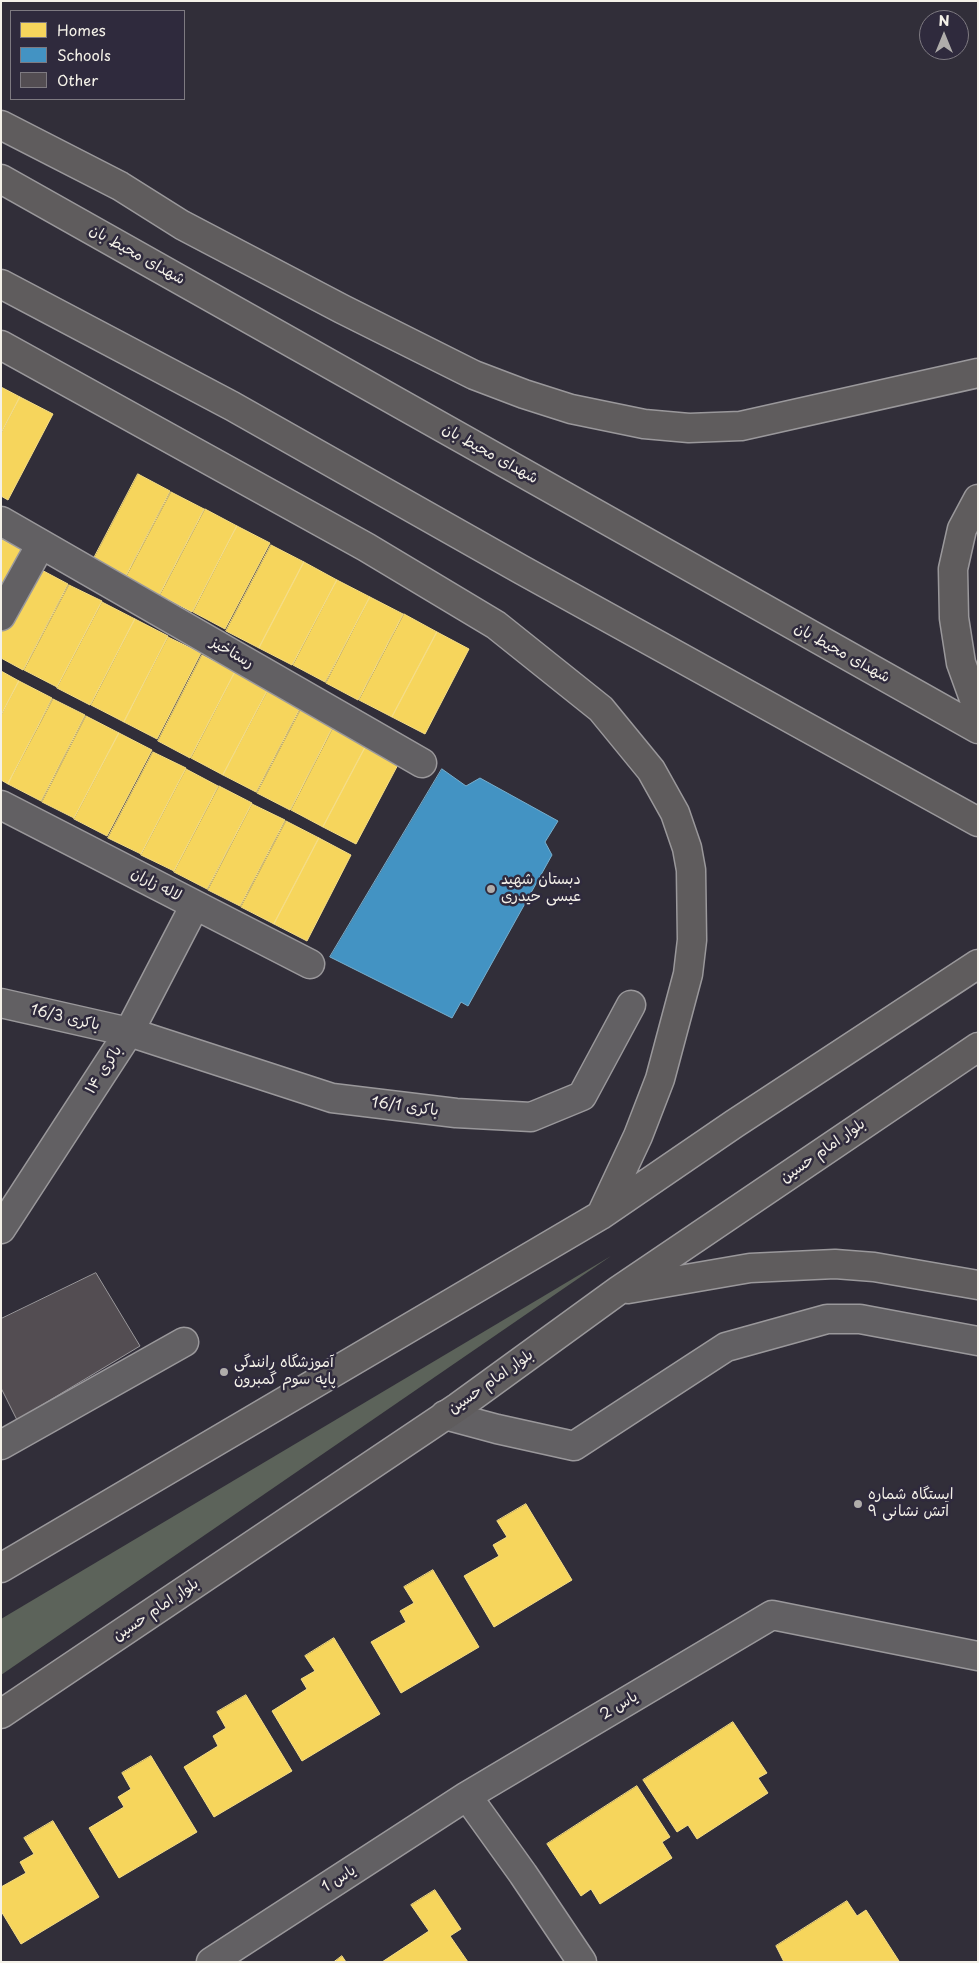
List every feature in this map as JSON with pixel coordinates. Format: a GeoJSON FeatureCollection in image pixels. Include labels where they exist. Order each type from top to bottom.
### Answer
{"type":"FeatureCollection","features":[{"type":"Feature","properties":{"kind":"main road"},"geometry":{"type":"LineString","coordinates":[[1,125],[120,186],[182,224],[342,309],[474,376],[571,409],[644,424],[689,428],[741,426],[978,373]]}},
{"type":"Feature","properties":{"kind":"main road","name":"شهدای محیط بان"},"geometry":{"type":"LineString","coordinates":[[1,179],[978,729]]}},
{"type":"Feature","properties":{"kind":"main road"},"geometry":{"type":"LineString","coordinates":[[1,284],[232,406],[514,565],[978,822]]}},
{"type":"Feature","properties":{"kind":"main road"},"geometry":{"type":"LineString","coordinates":[[1,346],[366,547],[496,625],[601,709],[651,770],[675,813],[687,848],[691,870],[692,940],[688,974],[660,1079],[638,1136],[601,1215]]}},
{"type":"Feature","properties":{"kind":"main road"},"geometry":{"type":"LineString","coordinates":[[978,499],[962,528],[952,569],[954,618],[961,663],[978,710]]}},
{"type":"Feature","properties":{"kind":"main road"},"geometry":{"type":"LineString","coordinates":[[1,1568],[601,1215],[734,1124],[978,964]]}},
{"type":"Feature","properties":{"kind":"main road","name":"بلوار امام حسین"},"geometry":{"type":"LineString","coordinates":[[1,1714],[458,1407],[619,1290],[978,1048]]}},
{"type":"Feature","properties":{"kind":"main road"},"geometry":{"type":"LineString","coordinates":[[619,1290],[750,1268],[835,1264],[874,1267],[978,1285]]}},
{"type":"Feature","properties":{"kind":"street","name":"رستاخیز"},"geometry":{"type":"LineString","coordinates":[[1,521],[422,763]]}},
{"type":"Feature","properties":{"kind":"street"},"geometry":{"type":"LineString","coordinates":[[1,616],[41,544]]}},
{"type":"Feature","properties":{"kind":"street","name":"لاله زاران"},"geometry":{"type":"LineString","coordinates":[[1,805],[310,964]]}},
{"type":"Feature","properties":{"kind":"street","name":"باکری ۱۴"},"geometry":{"type":"LineString","coordinates":[[1,1228],[129,1032],[195,905]]}},
{"type":"Feature","properties":{"kind":"street","name":"باکری 16/3"},"geometry":{"type":"LineString","coordinates":[[1,1003],[129,1032]]}},
{"type":"Feature","properties":{"kind":"street","name":"باکری 16/1"},"geometry":{"type":"LineString","coordinates":[[129,1032],[332,1098],[456,1113],[531,1117],[582,1096],[631,1005]]}},
{"type":"Feature","properties":{"kind":"street"},"geometry":{"type":"LineString","coordinates":[[445,1415],[574,1446],[726,1347],[827,1319],[860,1319],[978,1341]]}},
{"type":"Feature","properties":{"kind":"street"},"geometry":{"type":"LineString","coordinates":[[1,1445],[184,1342]]}},
{"type":"Feature","properties":{"kind":"street","name":"یاس 2"},"geometry":{"type":"LineString","coordinates":[[467,1796],[772,1615],[978,1656]]}},
{"type":"Feature","properties":{"kind":"street"},"geometry":{"type":"LineString","coordinates":[[467,1796],[523,1874],[582,1962]]}},
{"type":"Feature","properties":{"kind":"street","name":"یاس 1"},"geometry":{"type":"LineString","coordinates":[[211,1962],[467,1796]]}},
{"type":"Feature","properties":{"kind":"shaded area"},"geometry":{"type":"Polygon","coordinates":[[[611,1256],[1,1675],[1,1619],[611,1256]]]}},
{"type":"Feature","properties":{"kind":"building: Homes"},"geometry":{"type":"Polygon","coordinates":[[[1,387],[20,397],[1,433],[1,387]]]}},
{"type":"Feature","properties":{"kind":"building: Homes"},"geometry":{"type":"Polygon","coordinates":[[[20,397],[53,414],[8,500],[1,496],[1,434],[20,397]]]}},
{"type":"Feature","properties":{"kind":"building: Homes"},"geometry":{"type":"Polygon","coordinates":[[[138,474],[170,491],[125,577],[93,560],[138,474]]]}},
{"type":"Feature","properties":{"kind":"building: Homes"},"geometry":{"type":"Polygon","coordinates":[[[171,492],[204,509],[159,595],[126,577],[171,492]]]}},
{"type":"Feature","properties":{"kind":"building: Homes"},"geometry":{"type":"Polygon","coordinates":[[[205,509],[237,526],[192,612],[160,595],[205,509]]]}},
{"type":"Feature","properties":{"kind":"building: Homes"},"geometry":{"type":"Polygon","coordinates":[[[237,526],[270,543],[225,629],[193,612],[237,526]]]}},
{"type":"Feature","properties":{"kind":"building: Homes"},"geometry":{"type":"Polygon","coordinates":[[[1,539],[23,550],[1,591],[1,539]]]}},
{"type":"Feature","properties":{"kind":"building: Homes"},"geometry":{"type":"Polygon","coordinates":[[[271,545],[304,562],[259,648],[226,631],[271,545]]]}},
{"type":"Feature","properties":{"kind":"building: Homes"},"geometry":{"type":"Polygon","coordinates":[[[304,562],[337,580],[292,665],[259,648],[304,562]]]}},
{"type":"Feature","properties":{"kind":"building: Homes"},"geometry":{"type":"Polygon","coordinates":[[[36,567],[68,584],[23,670],[1,658],[1,633],[36,567]]]}},
{"type":"Feature","properties":{"kind":"building: Homes"},"geometry":{"type":"Polygon","coordinates":[[[337,580],[370,597],[325,682],[293,665],[337,580]]]}},
{"type":"Feature","properties":{"kind":"building: Homes"},"geometry":{"type":"Polygon","coordinates":[[[69,585],[102,601],[57,687],[24,670],[69,585]]]}},
{"type":"Feature","properties":{"kind":"building: Homes"},"geometry":{"type":"Polygon","coordinates":[[[370,597],[403,614],[358,700],[326,683],[370,597]]]}},
{"type":"Feature","properties":{"kind":"building: Homes"},"geometry":{"type":"Polygon","coordinates":[[[102,602],[135,619],[90,705],[57,688],[102,602]]]}},
{"type":"Feature","properties":{"kind":"building: Homes"},"geometry":{"type":"Polygon","coordinates":[[[404,614],[437,632],[392,717],[359,700],[404,614]]]}},
{"type":"Feature","properties":{"kind":"building: Homes"},"geometry":{"type":"Polygon","coordinates":[[[135,619],[168,636],[124,722],[91,705],[135,619]]]}},
{"type":"Feature","properties":{"kind":"building: Homes"},"geometry":{"type":"Polygon","coordinates":[[[437,632],[469,649],[425,734],[392,717],[437,632]]]}},
{"type":"Feature","properties":{"kind":"building: Homes"},"geometry":{"type":"Polygon","coordinates":[[[168,637],[201,653],[157,739],[124,722],[168,637]]]}},
{"type":"Feature","properties":{"kind":"building: Homes"},"geometry":{"type":"Polygon","coordinates":[[[202,655],[235,672],[190,758],[158,741],[202,655]]]}},
{"type":"Feature","properties":{"kind":"building: Homes"},"geometry":{"type":"Polygon","coordinates":[[[1,671],[19,681],[1,715],[1,671]]]}},
{"type":"Feature","properties":{"kind":"building: Homes"},"geometry":{"type":"Polygon","coordinates":[[[235,672],[268,689],[223,775],[191,758],[235,672]]]}},
{"type":"Feature","properties":{"kind":"building: Homes"},"geometry":{"type":"Polygon","coordinates":[[[19,681],[52,698],[8,784],[1,780],[1,716],[19,681]]]}},
{"type":"Feature","properties":{"kind":"building: Homes"},"geometry":{"type":"Polygon","coordinates":[[[268,690],[301,706],[256,792],[223,775],[268,690]]]}},
{"type":"Feature","properties":{"kind":"building: Homes"},"geometry":{"type":"Polygon","coordinates":[[[53,699],[85,715],[41,801],[8,784],[53,699]]]}},
{"type":"Feature","properties":{"kind":"building: Homes"},"geometry":{"type":"Polygon","coordinates":[[[302,707],[334,724],[290,810],[257,793],[302,707]]]}},
{"type":"Feature","properties":{"kind":"building: Homes"},"geometry":{"type":"Polygon","coordinates":[[[86,716],[119,733],[74,818],[42,802],[86,716]]]}},
{"type":"Feature","properties":{"kind":"building: Homes"},"geometry":{"type":"Polygon","coordinates":[[[335,724],[368,742],[323,827],[291,810],[335,724]]]}},
{"type":"Feature","properties":{"kind":"building: Homes"},"geometry":{"type":"Polygon","coordinates":[[[119,733],[152,750],[107,836],[74,819],[119,733]]]}},
{"type":"Feature","properties":{"kind":"building: Homes"},"geometry":{"type":"Polygon","coordinates":[[[368,742],[401,759],[356,844],[323,827],[368,742]]]}},
{"type":"Feature","properties":{"kind":"building: Homes"},"geometry":{"type":"Polygon","coordinates":[[[153,752],[186,768],[141,854],[108,838],[153,752]]]}},
{"type":"Feature","properties":{"kind":"building: Homes"},"geometry":{"type":"Polygon","coordinates":[[[186,769],[218,786],[174,871],[141,855],[186,769]]]}},
{"type":"Feature","properties":{"kind":"building: Homes"},"geometry":{"type":"Polygon","coordinates":[[[219,786],[252,803],[207,889],[174,872],[219,786]]]}},
{"type":"Feature","properties":{"kind":"building: Homes"},"geometry":{"type":"Polygon","coordinates":[[[252,804],[285,820],[240,906],[208,890],[252,804]]]}},
{"type":"Feature","properties":{"kind":"building: Homes"},"geometry":{"type":"Polygon","coordinates":[[[286,821],[319,838],[274,924],[241,907],[286,821]]]}},
{"type":"Feature","properties":{"kind":"building: Homes"},"geometry":{"type":"Polygon","coordinates":[[[319,838],[351,855],[307,941],[274,924],[319,838]]]}},
{"type":"Feature","properties":{"kind":"building: Homes"},"geometry":{"type":"Polygon","coordinates":[[[526,1504],[572,1580],[494,1627],[464,1576],[499,1556],[493,1545],[507,1537],[497,1521],[526,1504]]]}},
{"type":"Feature","properties":{"kind":"building: Homes"},"geometry":{"type":"Polygon","coordinates":[[[433,1570],[479,1647],[401,1693],[371,1642],[406,1622],[400,1611],[414,1603],[404,1587],[433,1570]]]}},
{"type":"Feature","properties":{"kind":"building: Homes"},"geometry":{"type":"Polygon","coordinates":[[[334,1638],[380,1714],[302,1761],[272,1711],[307,1689],[301,1679],[315,1671],[305,1656],[334,1638]]]}},
{"type":"Feature","properties":{"kind":"building: Homes"},"geometry":{"type":"Polygon","coordinates":[[[246,1695],[292,1771],[214,1817],[184,1767],[218,1746],[213,1736],[226,1728],[217,1712],[246,1695]]]}},
{"type":"Feature","properties":{"kind":"building: Homes"},"geometry":{"type":"Polygon","coordinates":[[[733,1722],[767,1773],[758,1778],[768,1793],[697,1839],[688,1825],[677,1832],[643,1780],[733,1722]]]}},
{"type":"Feature","properties":{"kind":"building: Homes"},"geometry":{"type":"Polygon","coordinates":[[[151,1756],[197,1832],[119,1878],[89,1828],[124,1807],[118,1797],[131,1789],[122,1773],[151,1756]]]}},
{"type":"Feature","properties":{"kind":"building: Homes"},"geometry":{"type":"Polygon","coordinates":[[[637,1786],[670,1837],[662,1842],[672,1858],[600,1904],[591,1889],[581,1896],[547,1844],[637,1786]]]}},
{"type":"Feature","properties":{"kind":"building: Homes"},"geometry":{"type":"Polygon","coordinates":[[[53,1821],[99,1897],[21,1944],[1,1911],[1,1887],[26,1873],[20,1862],[34,1854],[24,1838],[53,1821]]]}},
{"type":"Feature","properties":{"kind":"building: Homes"},"geometry":{"type":"Polygon","coordinates":[[[435,1890],[461,1929],[450,1936],[468,1962],[382,1962],[429,1931],[411,1905],[435,1890]]]}},
{"type":"Feature","properties":{"kind":"building: Homes"},"geometry":{"type":"Polygon","coordinates":[[[847,1901],[857,1916],[866,1910],[899,1961],[784,1962],[776,1946],[847,1901]]]}},
{"type":"Feature","properties":{"kind":"building: Homes"},"geometry":{"type":"Polygon","coordinates":[[[342,1956],[346,1962],[334,1962],[342,1956]]]}},
{"type":"Feature","properties":{"kind":"building: Schools","name":"دبستان شهید عیسی حیدری"},"geometry":{"type":"Polygon","coordinates":[[[442,769],[466,786],[480,778],[558,821],[545,842],[552,855],[468,1006],[461,1002],[452,1018],[330,957],[442,769]]]}},
{"type":"Feature","properties":{"kind":"building: Other"},"geometry":{"type":"Polygon","coordinates":[[[96,1273],[140,1346],[17,1420],[1,1388],[1,1319],[96,1273]]]}},
{"type":"Feature","properties":{"kind":"place","name":"دبستان شهید عیسی حیدری"},"geometry":{"type":"Point","coordinates":[491,889]}},
{"type":"Feature","properties":{"kind":"place","name":"آموزشگاه رانندگی پایه سوم گمبرون"},"geometry":{"type":"Point","coordinates":[224,1372]}},
{"type":"Feature","properties":{"kind":"place","name":"ایستگاه شماره ۹ اتش نشانی"},"geometry":{"type":"Point","coordinates":[858,1504]}}]}
